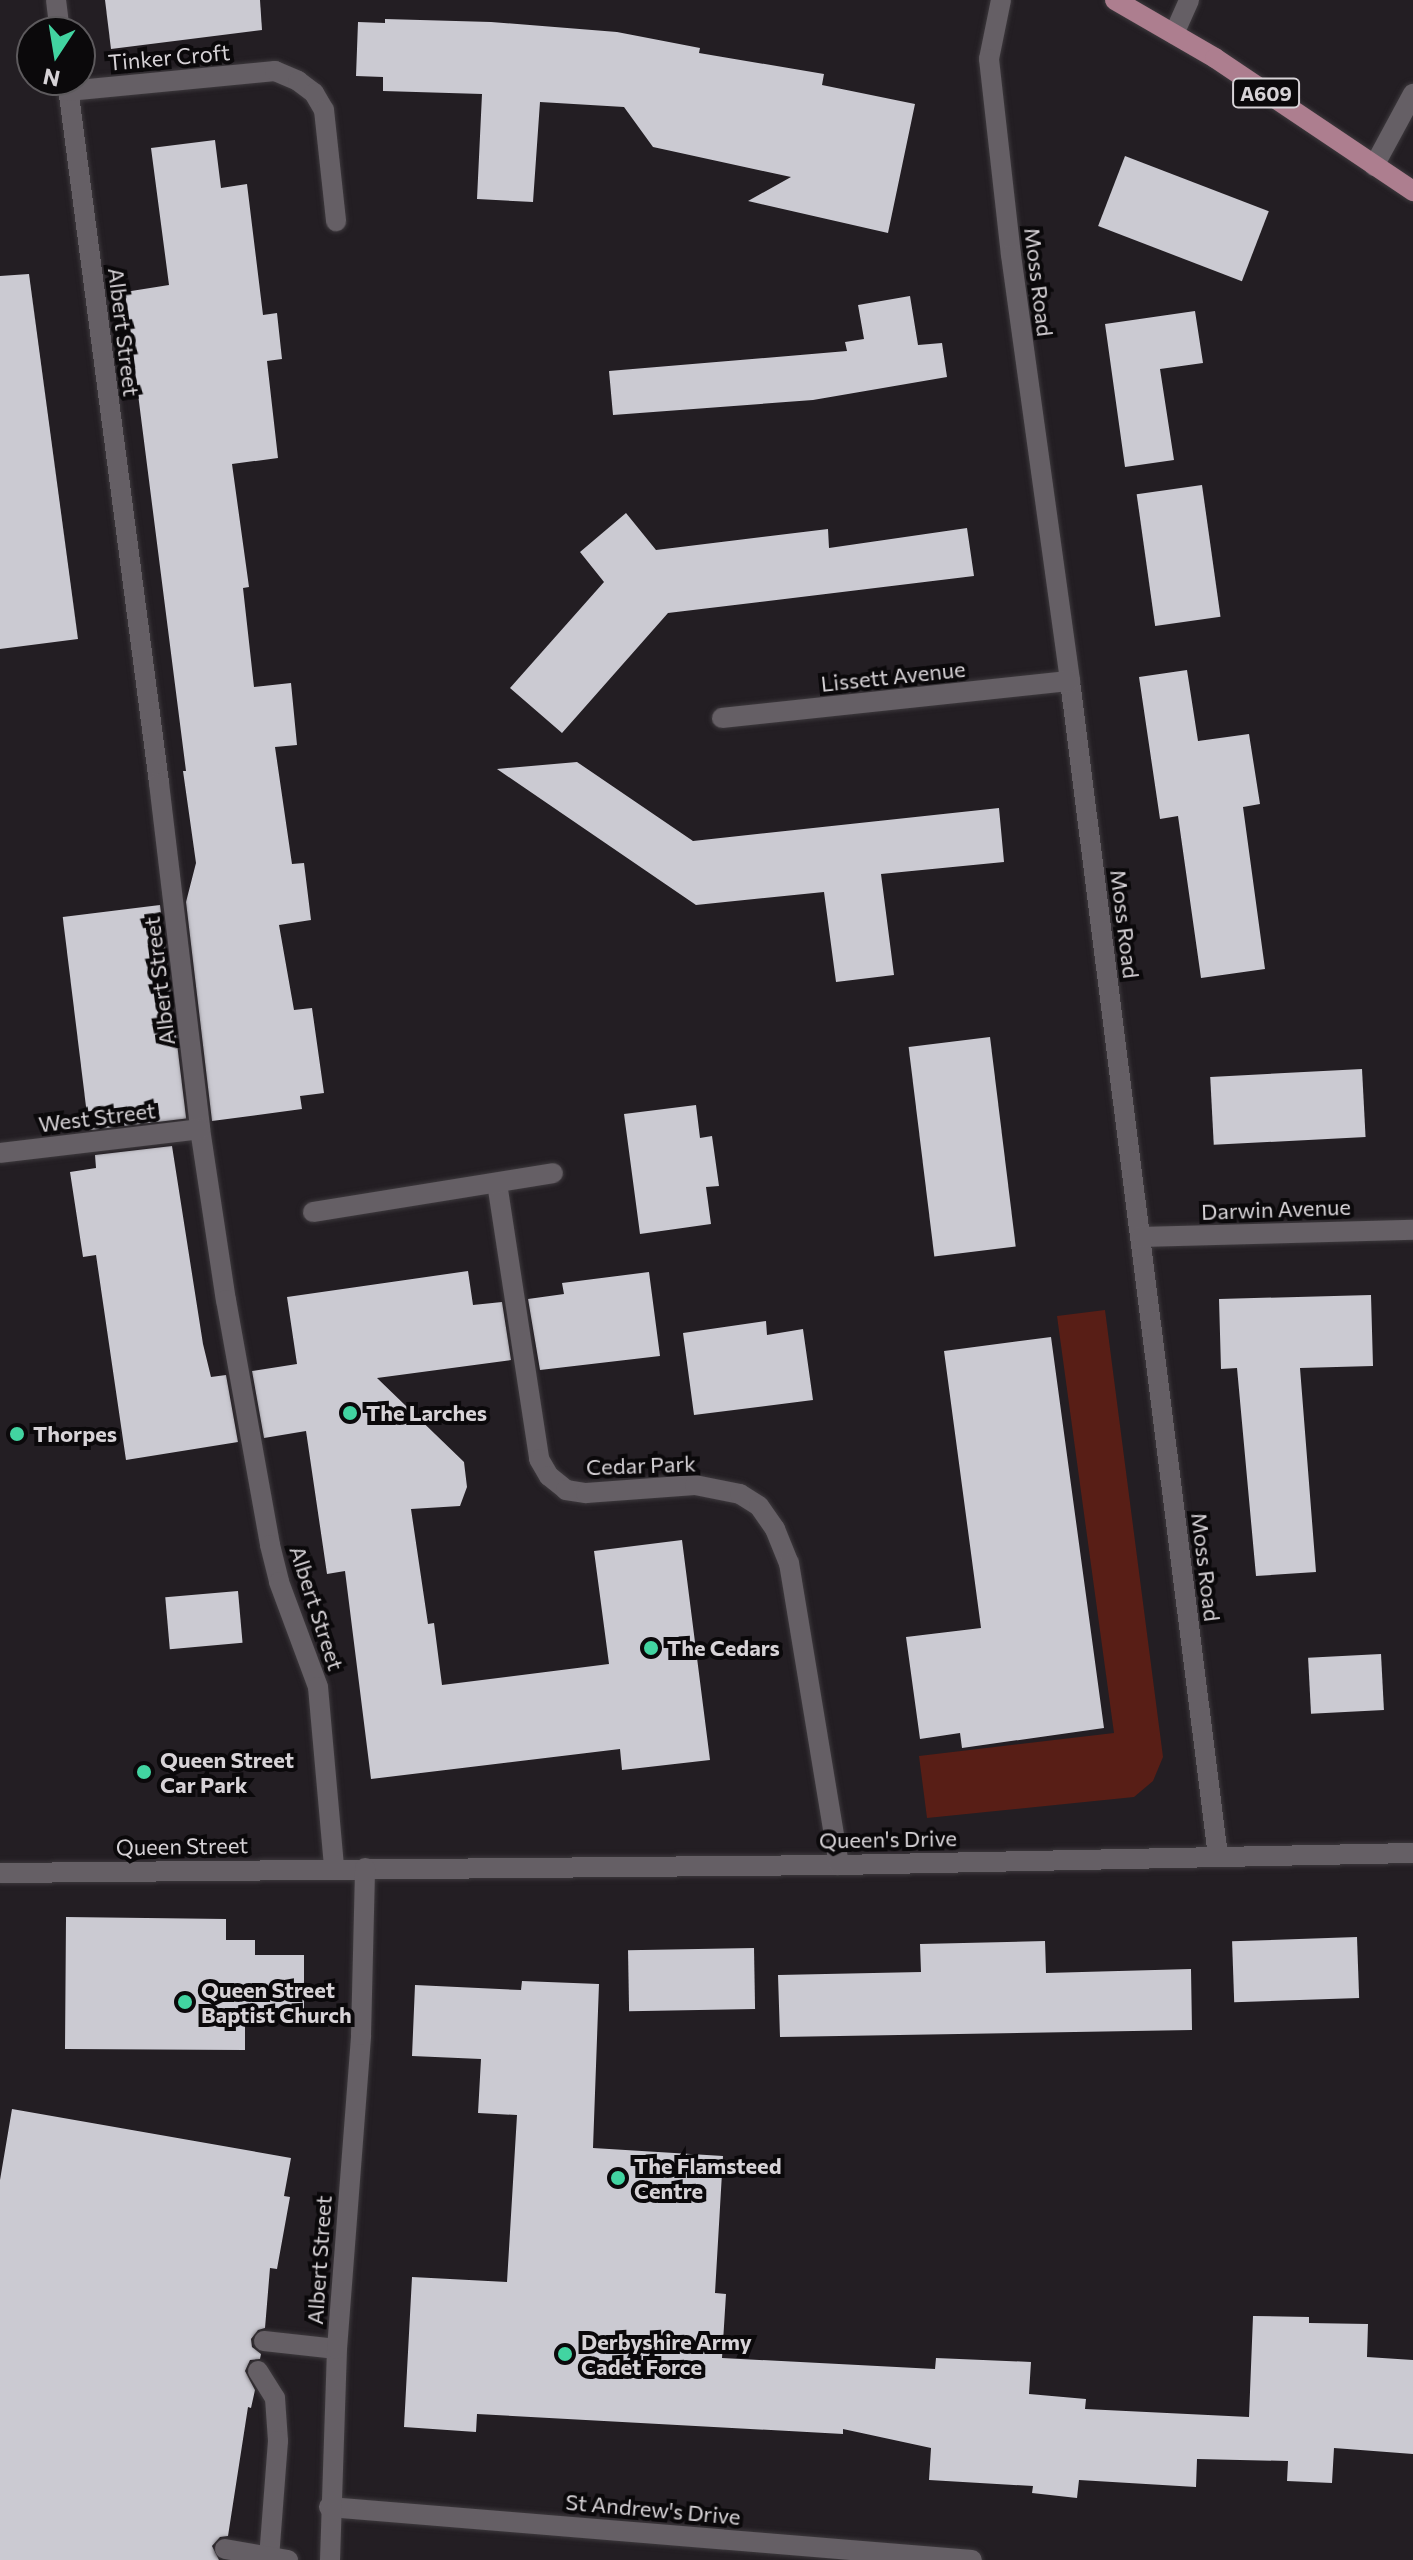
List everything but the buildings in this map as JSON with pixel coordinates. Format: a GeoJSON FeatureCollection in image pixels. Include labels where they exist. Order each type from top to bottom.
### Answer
{"type":"FeatureCollection","features":[{"type":"Feature","properties":{"kind":"main road","name":"A609"},"geometry":{"type":"LineString","coordinates":[[1115,0],[1174,34],[1413,191]]}},
{"type":"Feature","properties":{"kind":"street","name":"Moss Road"},"geometry":{"type":"LineString","coordinates":[[1001,0],[991,39],[991,79],[1218,1856]]}},
{"type":"Feature","properties":{"kind":"street"},"geometry":{"type":"LineString","coordinates":[[1174,34],[1189,0]]}},
{"type":"Feature","properties":{"kind":"street","name":"Tinker Croft"},"geometry":{"type":"LineString","coordinates":[[96,83],[275,71],[298,81],[314,93],[324,110],[336,221]]}},
{"type":"Feature","properties":{"kind":"street"},"geometry":{"type":"LineString","coordinates":[[1374,166],[1413,94]]}},
{"type":"Feature","properties":{"kind":"street","name":"Albert Street"},"geometry":{"type":"LineString","coordinates":[[69,96],[159,783],[200,1129],[226,1300],[270,1545],[279,1582],[318,1687],[334,1868]]}},
{"type":"Feature","properties":{"kind":"street","name":"Lissett Avenue"},"geometry":{"type":"LineString","coordinates":[[722,718],[1070,681]]}},
{"type":"Feature","properties":{"kind":"street","name":"West Street"},"geometry":{"type":"LineString","coordinates":[[0,1153],[200,1129]]}},
{"type":"Feature","properties":{"kind":"street"},"geometry":{"type":"LineString","coordinates":[[313,1212],[553,1173]]}},
{"type":"Feature","properties":{"kind":"street","name":"Cedar Park"},"geometry":{"type":"LineString","coordinates":[[497,1183],[539,1459],[549,1476],[566,1490],[586,1493],[695,1485],[740,1494],[759,1506],[775,1529],[789,1563],[839,1865]]}},
{"type":"Feature","properties":{"kind":"street","name":"Darwin Avenue"},"geometry":{"type":"LineString","coordinates":[[1141,1237],[1413,1230]]}},
{"type":"Feature","properties":{"kind":"street","name":"Queen's Drive"},"geometry":{"type":"LineString","coordinates":[[365,1868],[839,1865],[1413,1853]]}},
{"type":"Feature","properties":{"kind":"street","name":"Albert Street"},"geometry":{"type":"LineString","coordinates":[[330,2560],[329,2507],[337,2349],[361,2035],[365,1868]]}},
{"type":"Feature","properties":{"kind":"street","name":"Queen Street"},"geometry":{"type":"LineString","coordinates":[[0,1873],[365,1868]]}},
{"type":"Feature","properties":{"kind":"street"},"geometry":{"type":"LineString","coordinates":[[264,2341],[337,2349]]}},
{"type":"Feature","properties":{"kind":"street"},"geometry":{"type":"LineString","coordinates":[[225,2549],[278,2558],[275,2398],[258,2371]]}},
{"type":"Feature","properties":{"kind":"street","name":"St Andrew's Drive"},"geometry":{"type":"LineString","coordinates":[[329,2507],[972,2560]]}},
{"type":"Feature","properties":{"kind":"shaded area"},"geometry":{"type":"Polygon","coordinates":[[[1105,1310],[1163,1757],[1153,1781],[1134,1797],[927,1818],[919,1756],[1114,1733],[1057,1316],[1105,1310]]]}},
{"type":"Feature","properties":{"kind":"place","name":"The Larches"},"geometry":{"type":"Point","coordinates":[350,1413]}},
{"type":"Feature","properties":{"kind":"place","name":"Thorpes"},"geometry":{"type":"Point","coordinates":[17,1434]}},
{"type":"Feature","properties":{"kind":"place","name":"The Cedars"},"geometry":{"type":"Point","coordinates":[651,1648]}},
{"type":"Feature","properties":{"kind":"place","name":"Queen Street Car Park"},"geometry":{"type":"Point","coordinates":[144,1772]}},
{"type":"Feature","properties":{"kind":"place","name":"Queen Street Baptist Church"},"geometry":{"type":"Point","coordinates":[185,2002]}},
{"type":"Feature","properties":{"kind":"place","name":"The Flamsteed Centre"},"geometry":{"type":"Point","coordinates":[618,2178]}},
{"type":"Feature","properties":{"kind":"place","name":"Derbyshire Army Cadet Force"},"geometry":{"type":"Point","coordinates":[565,2354]}}]}
